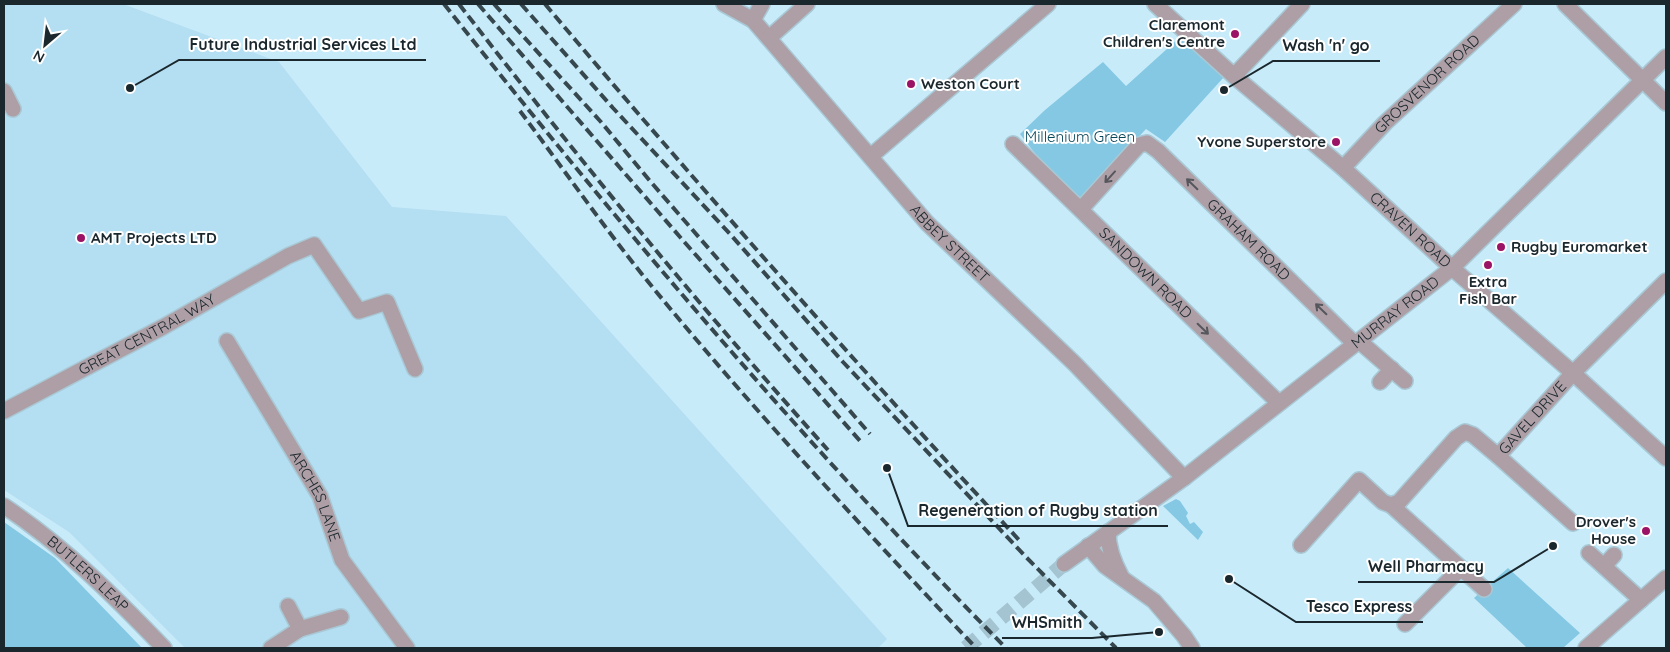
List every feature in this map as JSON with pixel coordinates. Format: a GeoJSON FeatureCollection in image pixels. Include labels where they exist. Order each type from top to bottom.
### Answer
{"type":"FeatureCollection","features":[{"type":"Feature","properties":{"kind":"street","name":"ABBEY STREET"},"geometry":{"type":"LineString","coordinates":[[724,4],[753,20],[927,223],[1075,364],[1184,478]]}},
{"type":"Feature","properties":{"kind":"street"},"geometry":{"type":"LineString","coordinates":[[753,20],[762,4]]}},
{"type":"Feature","properties":{"kind":"street"},"geometry":{"type":"LineString","coordinates":[[769,38],[807,4]]}},
{"type":"Feature","properties":{"kind":"street"},"geometry":{"type":"LineString","coordinates":[[871,156],[1048,4]]}},
{"type":"Feature","properties":{"kind":"street","name":"CRAVEN ROAD"},"geometry":{"type":"LineString","coordinates":[[1155,4],[1234,76],[1343,168],[1452,268],[1573,373],[1666,458]]}},
{"type":"Feature","properties":{"kind":"street"},"geometry":{"type":"LineString","coordinates":[[1234,76],[1302,4]]}},
{"type":"Feature","properties":{"kind":"street","name":"GROSVENOR ROAD"},"geometry":{"type":"LineString","coordinates":[[1343,168],[1384,123],[1514,4]]}},
{"type":"Feature","properties":{"kind":"street"},"geometry":{"type":"LineString","coordinates":[[1565,4],[1666,103]]}},
{"type":"Feature","properties":{"kind":"street","name":"MURRAY ROAD"},"geometry":{"type":"LineString","coordinates":[[1064,564],[1184,478],[1452,268],[1666,57]]}},
{"type":"Feature","properties":{"kind":"street"},"geometry":{"type":"LineString","coordinates":[[4,91],[13,109]]}},
{"type":"Feature","properties":{"kind":"street","name":"GRAHAM ROAD"},"geometry":{"type":"LineString","coordinates":[[1081,209],[1139,145],[1147,143],[1158,151],[1357,342]]}},
{"type":"Feature","properties":{"kind":"street","name":"SANDOWN ROAD"},"geometry":{"type":"LineString","coordinates":[[1013,144],[1279,403]]}},
{"type":"Feature","properties":{"kind":"street","name":"GREAT CENTRAL WAY"},"geometry":{"type":"LineString","coordinates":[[4,411],[163,327],[288,256],[314,245],[359,311],[388,302],[415,369]]}},
{"type":"Feature","properties":{"kind":"street","name":"GAVEL DRIVE"},"geometry":{"type":"LineString","coordinates":[[1391,505],[1399,502],[1456,438],[1465,432],[1473,434],[1498,456],[1573,373],[1666,281]]}},
{"type":"Feature","properties":{"kind":"street","name":"ARCHES LANE"},"geometry":{"type":"LineString","coordinates":[[227,341],[320,496],[342,560],[407,648]]}},
{"type":"Feature","properties":{"kind":"street"},"geometry":{"type":"LineString","coordinates":[[1357,342],[1405,381]]}},
{"type":"Feature","properties":{"kind":"street"},"geometry":{"type":"LineString","coordinates":[[1380,382],[1392,369]]}},
{"type":"Feature","properties":{"kind":"street"},"geometry":{"type":"LineString","coordinates":[[1498,456],[1573,523]]}},
{"type":"Feature","properties":{"kind":"street"},"geometry":{"type":"LineString","coordinates":[[1301,545],[1359,480],[1383,502],[1391,505],[1484,589]]}},
{"type":"Feature","properties":{"kind":"street","name":"BUTLERS LEAP"},"geometry":{"type":"LineString","coordinates":[[4,506],[60,548],[118,600],[164,648]]}},
{"type":"Feature","properties":{"kind":"street"},"geometry":{"type":"LineString","coordinates":[[1098,539],[1122,577]]}},
{"type":"Feature","properties":{"kind":"street"},"geometry":{"type":"LineString","coordinates":[[1098,539],[1105,566],[1154,601],[1192,648]]}},
{"type":"Feature","properties":{"kind":"street"},"geometry":{"type":"LineString","coordinates":[[1589,553],[1609,560],[1641,600]]}},
{"type":"Feature","properties":{"kind":"street"},"geometry":{"type":"LineString","coordinates":[[1405,624],[1461,568]]}},
{"type":"Feature","properties":{"kind":"street"},"geometry":{"type":"LineString","coordinates":[[1586,648],[1666,578]]}},
{"type":"Feature","properties":{"kind":"street"},"geometry":{"type":"LineString","coordinates":[[288,606],[300,629]]}},
{"type":"Feature","properties":{"kind":"street"},"geometry":{"type":"LineString","coordinates":[[271,648],[300,629],[341,617]]}},
{"type":"Feature","properties":{"kind":"shaded area"},"geometry":{"type":"Polygon","coordinates":[[[4,4],[123,4],[279,62],[392,207],[506,216],[887,639],[878,648],[185,648],[69,532],[4,490],[4,4]]]}},
{"type":"Feature","properties":{"kind":"green space","name":"Millenium Green"},"geometry":{"type":"Polygon","coordinates":[[[1179,38],[1224,77],[1165,142],[1146,129],[1080,200],[1037,156],[1020,134],[1045,110],[1103,62],[1126,86],[1179,38]]]}},
{"type":"Feature","properties":{"kind":"green space"},"geometry":{"type":"Polygon","coordinates":[[[1176,499],[1180,501],[1188,513],[1186,516],[1190,524],[1194,522],[1203,532],[1198,540],[1163,506],[1176,499]]]}},
{"type":"Feature","properties":{"kind":"green space"},"geometry":{"type":"Polygon","coordinates":[[[4,522],[55,558],[142,648],[4,648],[4,522]]]}},
{"type":"Feature","properties":{"kind":"green space"},"geometry":{"type":"Polygon","coordinates":[[[1508,568],[1580,633],[1563,648],[1527,648],[1474,598],[1508,568]]]}},
{"type":"Feature","properties":{"kind":"tunnel"},"geometry":{"type":"LineString","coordinates":[[966,648],[1064,564]]}},
{"type":"Feature","properties":{"kind":"railway"},"geometry":{"type":"LineString","coordinates":[[444,4],[578,171],[716,334],[858,493],[1006,648]]}},
{"type":"Feature","properties":{"kind":"railway"},"geometry":{"type":"LineString","coordinates":[[459,4],[639,230],[828,450]]}},
{"type":"Feature","properties":{"kind":"railway"},"geometry":{"type":"LineString","coordinates":[[478,4],[861,442]]}},
{"type":"Feature","properties":{"kind":"railway"},"geometry":{"type":"LineString","coordinates":[[494,4],[601,122],[870,434]]}},
{"type":"Feature","properties":{"kind":"railway"},"geometry":{"type":"LineString","coordinates":[[521,4],[613,108],[730,234],[843,362],[1025,556],[1116,648]]}},
{"type":"Feature","properties":{"kind":"railway"},"geometry":{"type":"LineString","coordinates":[[545,4],[780,276],[1020,541]]}},
{"type":"Feature","properties":{"kind":"railway"},"geometry":{"type":"LineString","coordinates":[[520,111],[620,246],[732,381],[812,471],[976,648]]}},
{"type":"Feature","properties":{"kind":"place","name":"Claremont Children's Centre"},"geometry":{"type":"Point","coordinates":[1235,34]}},
{"type":"Feature","properties":{"kind":"place","name":"Weston Court"},"geometry":{"type":"Point","coordinates":[911,84]}},
{"type":"Feature","properties":{"kind":"place","name":"Future Industrial Services Ltd"},"geometry":{"type":"Point","coordinates":[130,88]}},
{"type":"Feature","properties":{"kind":"place","name":"Wash 'n' go"},"geometry":{"type":"Point","coordinates":[1224,90]}},
{"type":"Feature","properties":{"kind":"place","name":"Yvone Superstore"},"geometry":{"type":"Point","coordinates":[1336,142]}},
{"type":"Feature","properties":{"kind":"place","name":"AMT Projects LTD"},"geometry":{"type":"Point","coordinates":[81,238]}},
{"type":"Feature","properties":{"kind":"place","name":"Rugby Euromarket"},"geometry":{"type":"Point","coordinates":[1501,247]}},
{"type":"Feature","properties":{"kind":"place","name":"Extra Fish Bar"},"geometry":{"type":"Point","coordinates":[1488,265]}},
{"type":"Feature","properties":{"kind":"place","name":"Regeneration of Rugby station"},"geometry":{"type":"Point","coordinates":[887,468]}},
{"type":"Feature","properties":{"kind":"place","name":"Drover's House"},"geometry":{"type":"Point","coordinates":[1646,531]}},
{"type":"Feature","properties":{"kind":"place","name":"Well Pharmacy"},"geometry":{"type":"Point","coordinates":[1553,546]}},
{"type":"Feature","properties":{"kind":"place","name":"Tesco Express"},"geometry":{"type":"Point","coordinates":[1229,579]}},
{"type":"Feature","properties":{"kind":"place","name":"WHSmith"},"geometry":{"type":"Point","coordinates":[1159,632]}}]}
